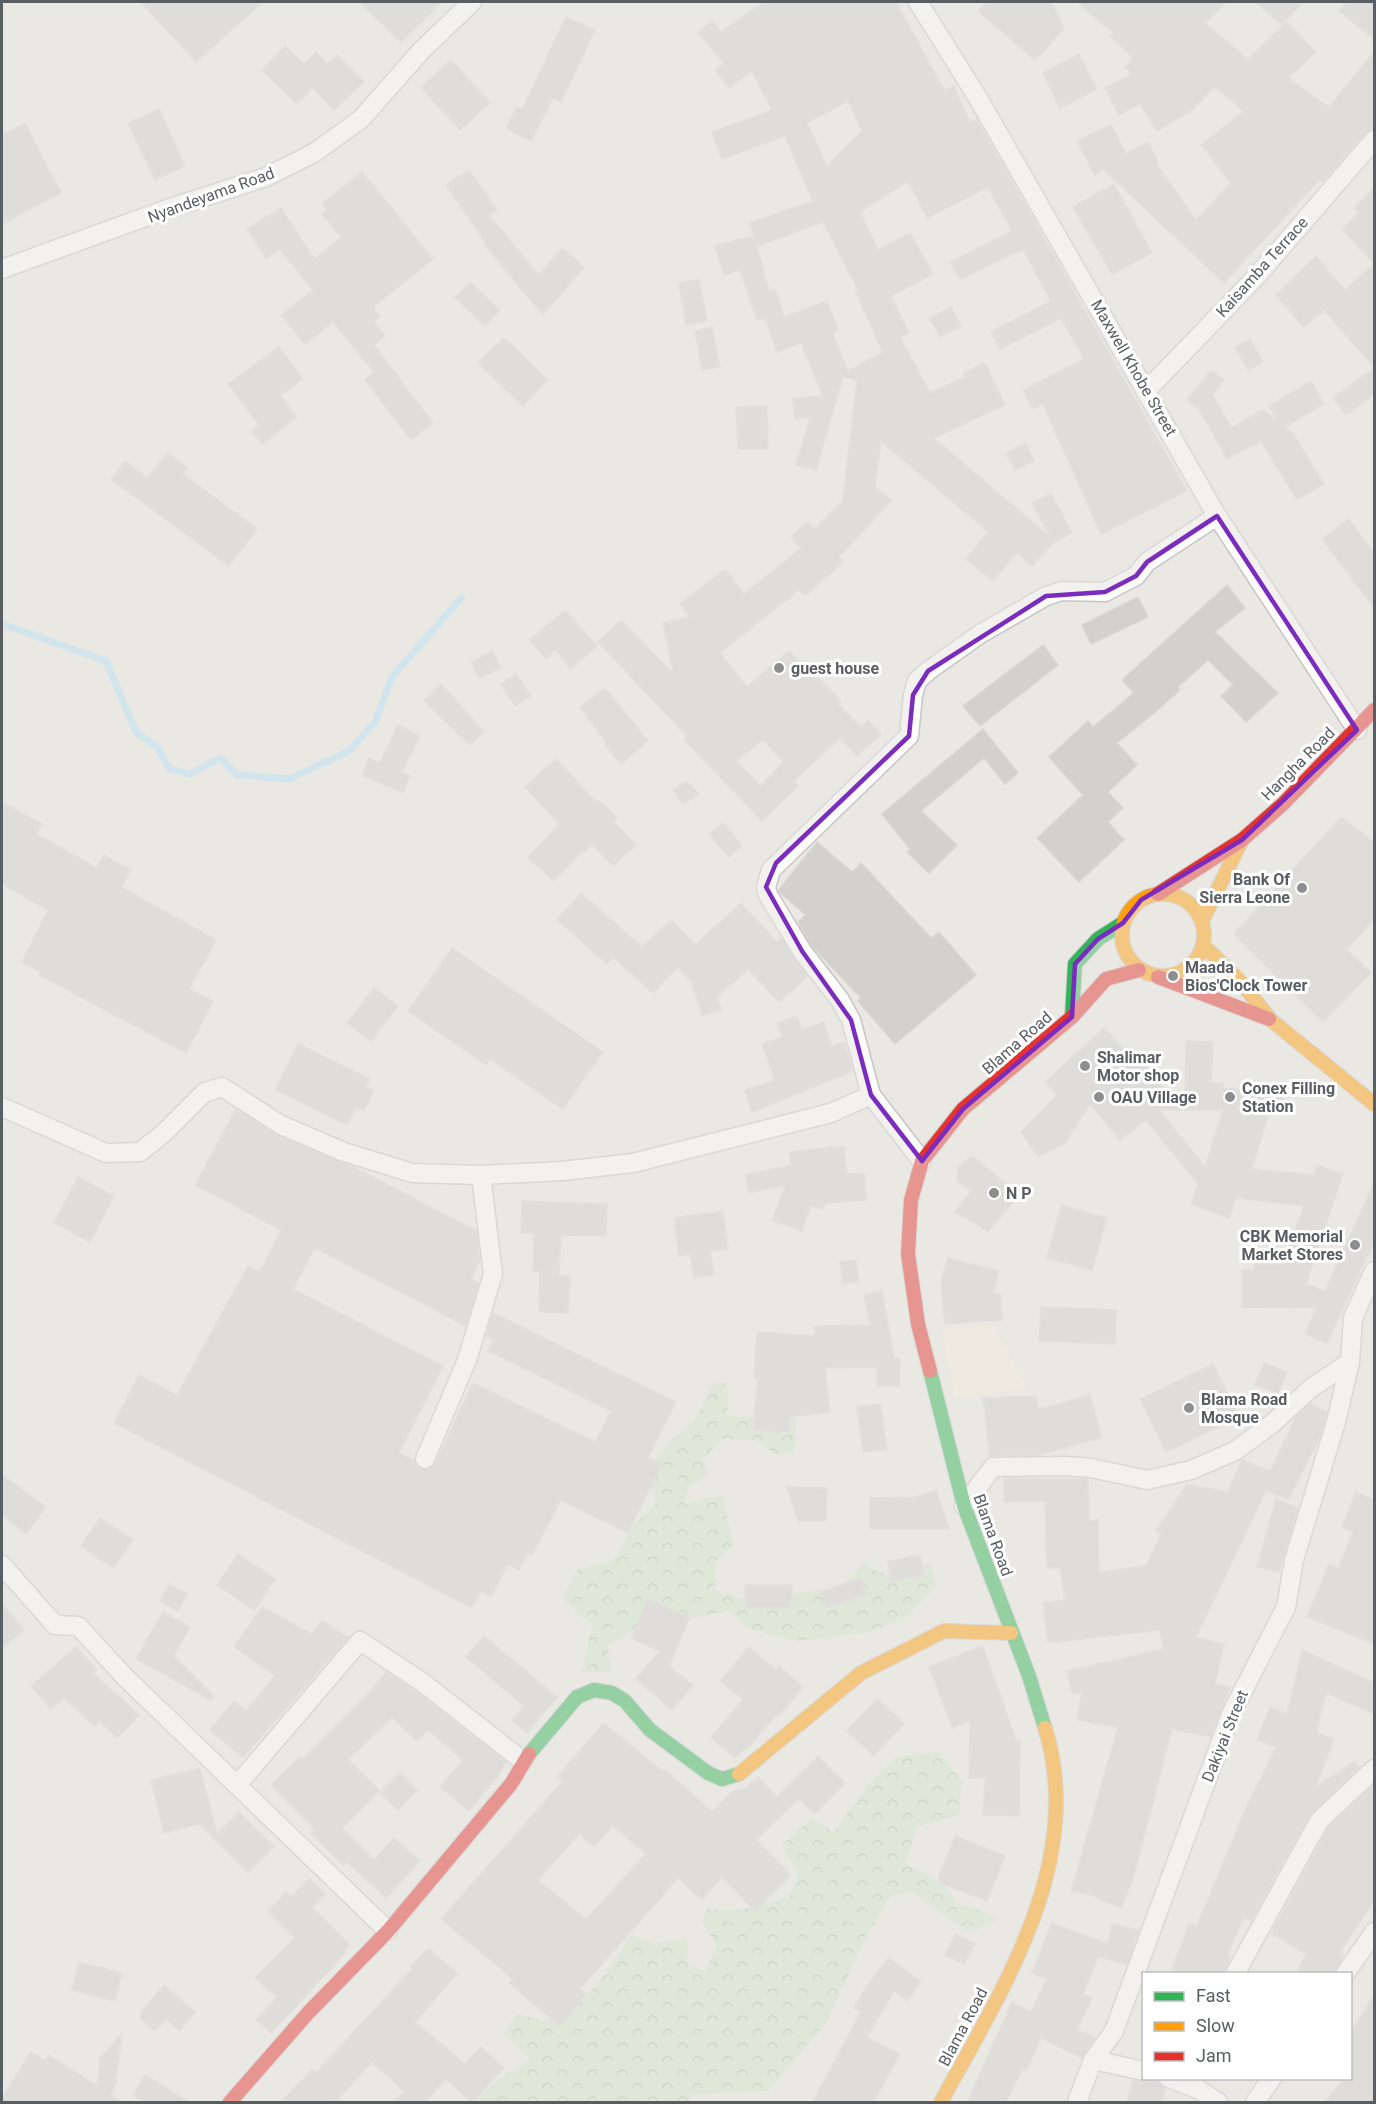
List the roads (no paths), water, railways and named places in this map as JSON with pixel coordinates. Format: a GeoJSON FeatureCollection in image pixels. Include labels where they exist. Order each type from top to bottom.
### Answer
{"type":"FeatureCollection","features":[{"type":"Feature","properties":{"kind":"main road","name":"Hangha Road"},"geometry":{"type":"LineString","coordinates":[[1158,894],[1242,840],[1357,730],[1374,710]]}},
{"type":"Feature","properties":{"kind":"main road","name":"Hangha Road"},"geometry":{"type":"LineString","coordinates":[[1202,921],[1242,840]]}},
{"type":"Feature","properties":{"kind":"main road"},"geometry":{"type":"LineString","coordinates":[[1158,976],[1178,974],[1194,963],[1204,946],[1202,921],[1192,905],[1177,896],[1158,894],[1141,900],[1130,910],[1123,923],[1121,940],[1127,957],[1139,969],[1271,1020]]}},
{"type":"Feature","properties":{"kind":"main road"},"geometry":{"type":"LineString","coordinates":[[1072,1017],[1076,964],[1098,939],[1123,923]]}},
{"type":"Feature","properties":{"kind":"main road"},"geometry":{"type":"LineString","coordinates":[[1204,946],[1238,979],[1271,1020],[1374,1104]]}},
{"type":"Feature","properties":{"kind":"main road","name":"Blama Road"},"geometry":{"type":"LineString","coordinates":[[941,2103],[1018,1960],[1041,1892],[1053,1840],[1056,1793],[1048,1737],[963,1506],[918,1324],[908,1254],[911,1200],[922,1161],[963,1109],[1072,1017],[1106,979],[1139,969]]}},
{"type":"Feature","properties":{"kind":"main road"},"geometry":{"type":"LineString","coordinates":[[230,2103],[308,2013],[388,1931],[511,1784],[523,1761],[577,1697],[594,1690],[612,1693],[625,1701],[650,1730],[708,1773],[722,1779],[736,1776],[861,1673],[944,1631],[1011,1633]]}},
{"type":"Feature","properties":{"kind":"street","name":"Nyandeyama Road"},"geometry":{"type":"LineString","coordinates":[[2,269],[173,207],[266,177],[314,153],[361,119],[421,51],[472,2]]}},
{"type":"Feature","properties":{"kind":"street","name":"Maxwell Khobe Street"},"geometry":{"type":"LineString","coordinates":[[918,2],[978,98],[1217,516],[1357,730]]}},
{"type":"Feature","properties":{"kind":"street","name":"Kaisamba Terrace"},"geometry":{"type":"LineString","coordinates":[[1147,390],[1255,278],[1374,140]]}},
{"type":"Feature","properties":{"kind":"street"},"geometry":{"type":"LineString","coordinates":[[922,1161],[871,1095],[851,1020],[840,1000],[802,951],[768,895],[766,887],[771,870],[909,736],[913,695],[917,681],[928,671],[981,634],[1046,596],[1062,591],[1105,592],[1136,576],[1147,562],[1217,516]]}},
{"type":"Feature","properties":{"kind":"street"},"geometry":{"type":"LineString","coordinates":[[2,1107],[106,1153],[140,1152],[164,1133],[205,1092],[222,1087],[281,1125],[344,1152],[412,1173],[481,1174],[562,1171],[633,1163],[831,1113],[871,1095]]}},
{"type":"Feature","properties":{"kind":"street"},"geometry":{"type":"LineString","coordinates":[[425,1459],[467,1360],[493,1274],[481,1174]]}},
{"type":"Feature","properties":{"kind":"street","name":"Dakiyai Street"},"geometry":{"type":"LineString","coordinates":[[1077,2103],[1093,2060],[1114,2031],[1231,1714],[1286,1607],[1294,1560],[1333,1433],[1350,1362],[1353,1318],[1374,1271]]}},
{"type":"Feature","properties":{"kind":"street"},"geometry":{"type":"LineString","coordinates":[[963,1506],[993,1467],[1028,1465],[1083,1468],[1148,1480],[1191,1470],[1234,1451],[1273,1423],[1311,1388],[1350,1362]]}},
{"type":"Feature","properties":{"kind":"street"},"geometry":{"type":"LineString","coordinates":[[2,1566],[55,1625],[78,1626],[125,1677],[388,1931]]}},
{"type":"Feature","properties":{"kind":"street"},"geometry":{"type":"LineString","coordinates":[[238,1784],[360,1641],[422,1682],[523,1761]]}},
{"type":"Feature","properties":{"kind":"street"},"geometry":{"type":"LineString","coordinates":[[1236,1972],[1319,1821],[1374,1770]]}},
{"type":"Feature","properties":{"kind":"street"},"geometry":{"type":"LineString","coordinates":[[1346,1972],[1374,1932]]}},
{"type":"Feature","properties":{"kind":"street"},"geometry":{"type":"LineString","coordinates":[[1093,2060],[1142,2071]]}},
{"type":"Feature","properties":{"kind":"street"},"geometry":{"type":"LineString","coordinates":[[1175,2080],[1199,2084],[1218,2103]]}},
{"type":"Feature","properties":{"kind":"street"},"geometry":{"type":"LineString","coordinates":[[1255,2103],[1271,2080]]}},
{"type":"Feature","properties":{"kind":"waterway"},"geometry":{"type":"LineString","coordinates":[[2,624],[106,661],[136,732],[157,747],[170,769],[190,774],[221,758],[237,775],[289,779],[349,751],[375,722],[392,677],[461,598]]}},
{"type":"Feature","properties":{"kind":"place","name":"guest house"},"geometry":{"type":"Point","coordinates":[779,668]}},
{"type":"Feature","properties":{"kind":"place","name":"Bank Of Sierra Leone"},"geometry":{"type":"Point","coordinates":[1302,888]}},
{"type":"Feature","properties":{"kind":"place","name":"Maada Bios'Clock Tower"},"geometry":{"type":"Point","coordinates":[1173,976]}},
{"type":"Feature","properties":{"kind":"place","name":"Shalimar Motor shop"},"geometry":{"type":"Point","coordinates":[1085,1066]}},
{"type":"Feature","properties":{"kind":"place","name":"OAU Village"},"geometry":{"type":"Point","coordinates":[1099,1097]}},
{"type":"Feature","properties":{"kind":"place","name":"Conex Filling Station"},"geometry":{"type":"Point","coordinates":[1230,1097]}},
{"type":"Feature","properties":{"kind":"place","name":"N P"},"geometry":{"type":"Point","coordinates":[994,1193]}},
{"type":"Feature","properties":{"kind":"place","name":"CBK Memorial Market Stores"},"geometry":{"type":"Point","coordinates":[1355,1245]}},
{"type":"Feature","properties":{"kind":"place","name":"Blama Road Mosque"},"geometry":{"type":"Point","coordinates":[1189,1408]}}]}
